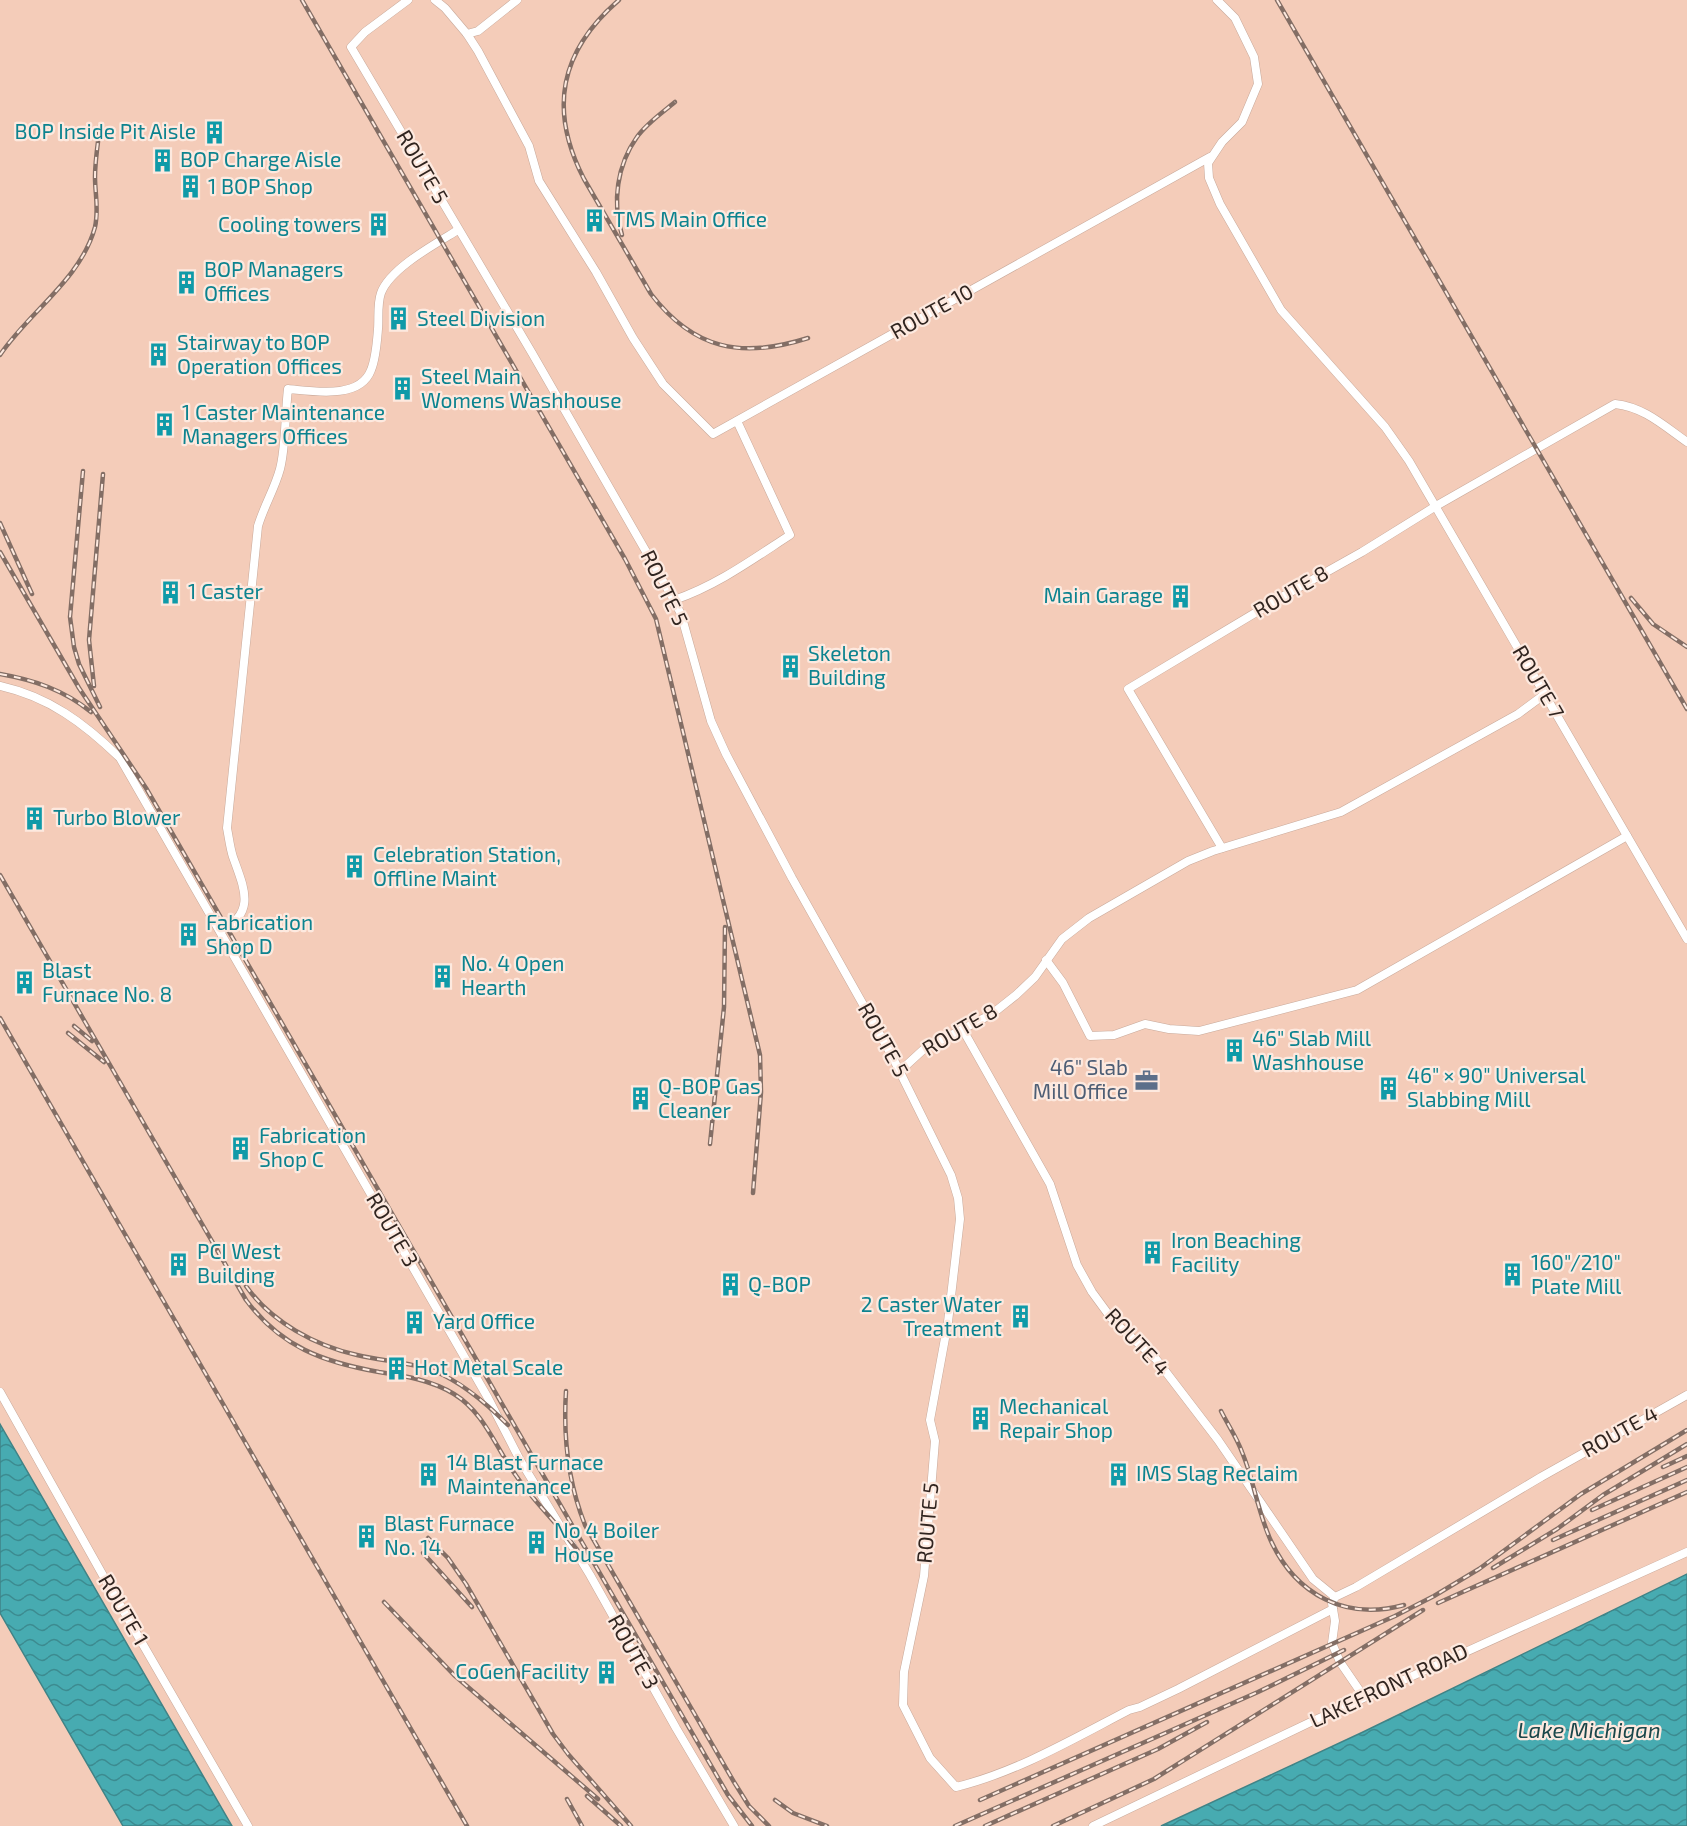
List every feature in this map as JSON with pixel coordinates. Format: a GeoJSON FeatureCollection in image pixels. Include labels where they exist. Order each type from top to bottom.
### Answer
{"type":"FeatureCollection","features":[{"type":"Feature","properties":{"kind":"street","name":"ROUTE 5"},"geometry":{"type":"LineString","coordinates":[[408,0],[365,32],[351,47],[674,600],[681,615],[711,721],[722,746],[792,878],[900,1071],[951,1175],[958,1198],[960,1219],[948,1322],[930,1420],[935,1441],[924,1576],[904,1672],[903,1705],[930,1758],[957,1787],[985,1780],[1052,1750],[1129,1710],[1178,1689],[1333,1609]]}},
{"type":"Feature","properties":{"kind":"street"},"geometry":{"type":"LineString","coordinates":[[435,0],[467,34],[477,31],[517,0]]}},
{"type":"Feature","properties":{"kind":"street"},"geometry":{"type":"LineString","coordinates":[[1212,156],[1242,122],[1258,84],[1254,57],[1235,18],[1217,0]]}},
{"type":"Feature","properties":{"kind":"street","name":"ROUTE 10"},"geometry":{"type":"LineString","coordinates":[[467,34],[529,146],[539,181],[633,338],[663,384],[713,434],[1212,156]]}},
{"type":"Feature","properties":{"kind":"street","name":"ROUTE 7"},"geometry":{"type":"LineString","coordinates":[[1212,156],[1208,163],[1209,178],[1220,204],[1281,310],[1385,427],[1409,461],[1687,939]]}},
{"type":"Feature","properties":{"kind":"street"},"geometry":{"type":"LineString","coordinates":[[220,930],[240,917],[245,906],[244,892],[232,854],[227,828],[258,526],[281,466],[288,388],[334,392],[352,388],[363,380],[371,371],[378,331],[381,291],[405,264],[458,230]]}},
{"type":"Feature","properties":{"kind":"street","name":"ROUTE 8"},"geometry":{"type":"LineString","coordinates":[[1222,848],[1128,689],[1436,506],[1615,404],[1649,415],[1687,442]]}},
{"type":"Feature","properties":{"kind":"street"},"geometry":{"type":"LineString","coordinates":[[674,600],[691,594],[730,573],[790,535],[737,421]]}},
{"type":"Feature","properties":{"kind":"street","name":"ROUTE 3"},"geometry":{"type":"LineString","coordinates":[[0,686],[49,702],[97,736],[120,758],[488,1398],[520,1460],[590,1575],[734,1826]]}},
{"type":"Feature","properties":{"kind":"street","name":"ROUTE 8"},"geometry":{"type":"LineString","coordinates":[[900,1071],[924,1049],[992,1014],[1016,995],[1035,977],[1062,939],[1089,918],[1188,861],[1222,848],[1341,812],[1518,714],[1545,694]]}},
{"type":"Feature","properties":{"kind":"street"},"geometry":{"type":"LineString","coordinates":[[1046,960],[1063,983],[1090,1036],[1114,1035],[1145,1024],[1169,1029],[1199,1031],[1357,990],[1628,836]]}},
{"type":"Feature","properties":{"kind":"street","name":"ROUTE 4"},"geometry":{"type":"LineString","coordinates":[[963,1030],[1050,1184],[1077,1264],[1092,1292],[1114,1322],[1156,1359],[1218,1440],[1313,1579],[1335,1597],[1687,1395]]}},
{"type":"Feature","properties":{"kind":"street","name":"ROUTE 1"},"geometry":{"type":"LineString","coordinates":[[0,1392],[248,1826]]}},
{"type":"Feature","properties":{"kind":"street","name":"LAKEFRONT ROAD"},"geometry":{"type":"LineString","coordinates":[[1093,1826],[1364,1697],[1687,1551]]}},
{"type":"Feature","properties":{"kind":"street"},"geometry":{"type":"LineString","coordinates":[[1335,1597],[1332,1603],[1335,1621],[1332,1643],[1340,1662],[1364,1697]]}},
{"type":"Feature","properties":{"kind":"shaded area"},"geometry":{"type":"Polygon","coordinates":[[[0,0],[1687,0],[1687,1574],[1363,1732],[1161,1826],[232,1826],[0,1424],[0,0]]]}},
{"type":"Feature","properties":{"kind":"shaded area"},"geometry":{"type":"Polygon","coordinates":[[[0,1613],[123,1826],[0,1826],[0,1613]]]}},
{"type":"Feature","properties":{"kind":"water"},"geometry":{"type":"Polygon","coordinates":[[[0,1424],[232,1826],[123,1826],[0,1613],[0,1424]]]}},
{"type":"Feature","properties":{"kind":"water","name":"Lake Michigan"},"geometry":{"type":"Polygon","coordinates":[[[1687,1574],[1687,1826],[1161,1826],[1363,1732],[1687,1574]]]}},
{"type":"Feature","properties":{"kind":"railway"},"geometry":{"type":"LineString","coordinates":[[302,0],[625,559],[656,619],[760,1055],[761,1092],[753,1193]]}},
{"type":"Feature","properties":{"kind":"railway"},"geometry":{"type":"LineString","coordinates":[[619,0],[599,19],[584,40],[573,61],[566,82],[564,105],[566,129],[584,179],[651,294],[667,313],[684,327],[702,338],[721,345],[741,348],[762,348],[808,338]]}},
{"type":"Feature","properties":{"kind":"railway"},"geometry":{"type":"LineString","coordinates":[[1277,0],[1687,709]]}},
{"type":"Feature","properties":{"kind":"railway"},"geometry":{"type":"LineString","coordinates":[[622,235],[617,197],[625,159],[641,132],[675,102]]}},
{"type":"Feature","properties":{"kind":"railway"},"geometry":{"type":"LineString","coordinates":[[0,355],[66,279],[88,246],[96,220],[95,171],[100,126]]}},
{"type":"Feature","properties":{"kind":"railway"},"geometry":{"type":"LineString","coordinates":[[83,471],[70,617],[79,664],[100,707]]}},
{"type":"Feature","properties":{"kind":"railway"},"geometry":{"type":"LineString","coordinates":[[94,686],[89,640],[103,474]]}},
{"type":"Feature","properties":{"kind":"railway"},"geometry":{"type":"LineString","coordinates":[[0,523],[32,594]]}},
{"type":"Feature","properties":{"kind":"railway"},"geometry":{"type":"LineString","coordinates":[[0,552],[79,688],[146,788],[728,1795],[752,1826]]}},
{"type":"Feature","properties":{"kind":"railway"},"geometry":{"type":"LineString","coordinates":[[1631,598],[1653,624],[1687,647]]}},
{"type":"Feature","properties":{"kind":"railway"},"geometry":{"type":"LineString","coordinates":[[0,674],[48,687],[81,704],[91,712]]}},
{"type":"Feature","properties":{"kind":"railway"},"geometry":{"type":"LineString","coordinates":[[0,875],[246,1300],[259,1316],[274,1330],[305,1350],[359,1368],[427,1382],[445,1389],[465,1402],[482,1421],[524,1487],[578,1551]]}},
{"type":"Feature","properties":{"kind":"railway"},"geometry":{"type":"LineString","coordinates":[[710,1144],[724,1007],[725,927]]}},
{"type":"Feature","properties":{"kind":"railway"},"geometry":{"type":"LineString","coordinates":[[0,1018],[467,1826]]}},
{"type":"Feature","properties":{"kind":"railway"},"geometry":{"type":"LineString","coordinates":[[74,1026],[92,1041]]}},
{"type":"Feature","properties":{"kind":"railway"},"geometry":{"type":"LineString","coordinates":[[68,1033],[104,1062]]}},
{"type":"Feature","properties":{"kind":"railway"},"geometry":{"type":"LineString","coordinates":[[246,1286],[268,1311],[310,1339],[341,1351],[434,1371],[474,1394],[508,1425]]}},
{"type":"Feature","properties":{"kind":"railway"},"geometry":{"type":"LineString","coordinates":[[566,1391],[565,1426],[568,1460],[574,1493],[585,1525],[734,1782],[749,1806],[769,1826]]}},
{"type":"Feature","properties":{"kind":"railway"},"geometry":{"type":"LineString","coordinates":[[1221,1411],[1242,1452],[1271,1541],[1294,1576],[1325,1599],[1343,1606],[1383,1609],[1404,1605]]}},
{"type":"Feature","properties":{"kind":"railway"},"geometry":{"type":"LineString","coordinates":[[980,1800],[1395,1616],[1434,1596],[1479,1569],[1581,1494],[1687,1430]]}},
{"type":"Feature","properties":{"kind":"railway"},"geometry":{"type":"LineString","coordinates":[[1493,1568],[1557,1529],[1603,1495],[1687,1444]]}},
{"type":"Feature","properties":{"kind":"railway"},"geometry":{"type":"LineString","coordinates":[[1663,1467],[1687,1456]]}},
{"type":"Feature","properties":{"kind":"railway"},"geometry":{"type":"LineString","coordinates":[[1592,1510],[1687,1467]]}},
{"type":"Feature","properties":{"kind":"railway"},"geometry":{"type":"LineString","coordinates":[[1553,1540],[1687,1480]]}},
{"type":"Feature","properties":{"kind":"railway"},"geometry":{"type":"LineString","coordinates":[[1438,1603],[1687,1492]]}},
{"type":"Feature","properties":{"kind":"railway"},"geometry":{"type":"LineString","coordinates":[[428,1538],[448,1558],[466,1584],[553,1734],[631,1826]]}},
{"type":"Feature","properties":{"kind":"railway"},"geometry":{"type":"LineString","coordinates":[[423,1553],[472,1607]]}},
{"type":"Feature","properties":{"kind":"railway"},"geometry":{"type":"LineString","coordinates":[[384,1602],[454,1675],[598,1799]]}},
{"type":"Feature","properties":{"kind":"railway"},"geometry":{"type":"LineString","coordinates":[[1053,1826],[1154,1779],[1423,1610]]}},
{"type":"Feature","properties":{"kind":"railway"},"geometry":{"type":"LineString","coordinates":[[955,1826],[1258,1692],[1344,1650]]}},
{"type":"Feature","properties":{"kind":"railway"},"geometry":{"type":"LineString","coordinates":[[985,1826],[1158,1749],[1207,1722]]}},
{"type":"Feature","properties":{"kind":"railway"},"geometry":{"type":"LineString","coordinates":[[587,1796],[621,1826]]}},
{"type":"Feature","properties":{"kind":"railway"},"geometry":{"type":"LineString","coordinates":[[567,1799],[582,1826]]}},
{"type":"Feature","properties":{"kind":"railway"},"geometry":{"type":"LineString","coordinates":[[775,1800],[793,1813],[827,1826]]}},
{"type":"Feature","properties":{"kind":"place","name":"BOP Inside Pit Aisle"},"geometry":{"type":"Point","coordinates":[214,132]}},
{"type":"Feature","properties":{"kind":"place","name":"BOP Charge Aisle"},"geometry":{"type":"Point","coordinates":[162,160]}},
{"type":"Feature","properties":{"kind":"place","name":"1 BOP Shop"},"geometry":{"type":"Point","coordinates":[190,187]}},
{"type":"Feature","properties":{"kind":"place","name":"TMS Main Office"},"geometry":{"type":"Point","coordinates":[595,220]}},
{"type":"Feature","properties":{"kind":"place","name":"Cooling towers"},"geometry":{"type":"Point","coordinates":[379,225]}},
{"type":"Feature","properties":{"kind":"place","name":"BOP Managers Offices"},"geometry":{"type":"Point","coordinates":[186,282]}},
{"type":"Feature","properties":{"kind":"place","name":"Steel Division"},"geometry":{"type":"Point","coordinates":[399,319]}},
{"type":"Feature","properties":{"kind":"place","name":"Stairway to BOP Operation Offices"},"geometry":{"type":"Point","coordinates":[159,355]}},
{"type":"Feature","properties":{"kind":"place","name":"Steel Main Womens Washhouse"},"geometry":{"type":"Point","coordinates":[403,389]}},
{"type":"Feature","properties":{"kind":"place","name":"1 Caster Maintenance Managers Offices"},"geometry":{"type":"Point","coordinates":[164,425]}},
{"type":"Feature","properties":{"kind":"place","name":"1 Caster"},"geometry":{"type":"Point","coordinates":[170,592]}},
{"type":"Feature","properties":{"kind":"place","name":"Main Garage"},"geometry":{"type":"Point","coordinates":[1181,596]}},
{"type":"Feature","properties":{"kind":"place","name":"Skeleton Building"},"geometry":{"type":"Point","coordinates":[790,666]}},
{"type":"Feature","properties":{"kind":"place","name":"Turbo Blower"},"geometry":{"type":"Point","coordinates":[35,818]}},
{"type":"Feature","properties":{"kind":"place","name":"Celebration Station, Offline Maint"},"geometry":{"type":"Point","coordinates":[355,867]}},
{"type":"Feature","properties":{"kind":"place","name":"Fabrication Shop D"},"geometry":{"type":"Point","coordinates":[188,935]}},
{"type":"Feature","properties":{"kind":"place","name":"No. 4 Open Hearth"},"geometry":{"type":"Point","coordinates":[443,976]}},
{"type":"Feature","properties":{"kind":"place","name":"Blast Furnace No. 8"},"geometry":{"type":"Point","coordinates":[24,983]}},
{"type":"Feature","properties":{"kind":"place","name":"46\" Slab Mill Washhouse"},"geometry":{"type":"Point","coordinates":[1234,1051]}},
{"type":"Feature","properties":{"kind":"place","name":"46\" Slab Mill Office"},"geometry":{"type":"Point","coordinates":[1146,1080]}},
{"type":"Feature","properties":{"kind":"place","name":"46\" × 90\" Universal Slabbing Mill"},"geometry":{"type":"Point","coordinates":[1389,1088]}},
{"type":"Feature","properties":{"kind":"place","name":"Q-BOP Gas Cleaner"},"geometry":{"type":"Point","coordinates":[640,1099]}},
{"type":"Feature","properties":{"kind":"place","name":"Fabrication Shop C"},"geometry":{"type":"Point","coordinates":[241,1148]}},
{"type":"Feature","properties":{"kind":"place","name":"Iron Beaching Facility"},"geometry":{"type":"Point","coordinates":[1153,1253]}},
{"type":"Feature","properties":{"kind":"place","name":"PCI West Building"},"geometry":{"type":"Point","coordinates":[179,1264]}},
{"type":"Feature","properties":{"kind":"place","name":"160\"/210\" Plate Mill"},"geometry":{"type":"Point","coordinates":[1513,1275]}},
{"type":"Feature","properties":{"kind":"place","name":"Q-BOP"},"geometry":{"type":"Point","coordinates":[730,1285]}},
{"type":"Feature","properties":{"kind":"place","name":"2 Caster Water Treatment"},"geometry":{"type":"Point","coordinates":[1020,1317]}},
{"type":"Feature","properties":{"kind":"place","name":"Yard Office"},"geometry":{"type":"Point","coordinates":[415,1322]}},
{"type":"Feature","properties":{"kind":"place","name":"Hot Metal Scale"},"geometry":{"type":"Point","coordinates":[396,1368]}},
{"type":"Feature","properties":{"kind":"place","name":"Mechanical Repair Shop"},"geometry":{"type":"Point","coordinates":[981,1419]}},
{"type":"Feature","properties":{"kind":"place","name":"IMS Slag Reclaim"},"geometry":{"type":"Point","coordinates":[1118,1474]}},
{"type":"Feature","properties":{"kind":"place","name":"14 Blast Furnace Maintenance"},"geometry":{"type":"Point","coordinates":[429,1475]}},
{"type":"Feature","properties":{"kind":"place","name":"Blast Furnace No. 14"},"geometry":{"type":"Point","coordinates":[366,1536]}},
{"type":"Feature","properties":{"kind":"place","name":"No 4 Boiler House"},"geometry":{"type":"Point","coordinates":[536,1543]}},
{"type":"Feature","properties":{"kind":"place","name":"CoGen Facility"},"geometry":{"type":"Point","coordinates":[607,1672]}}]}
